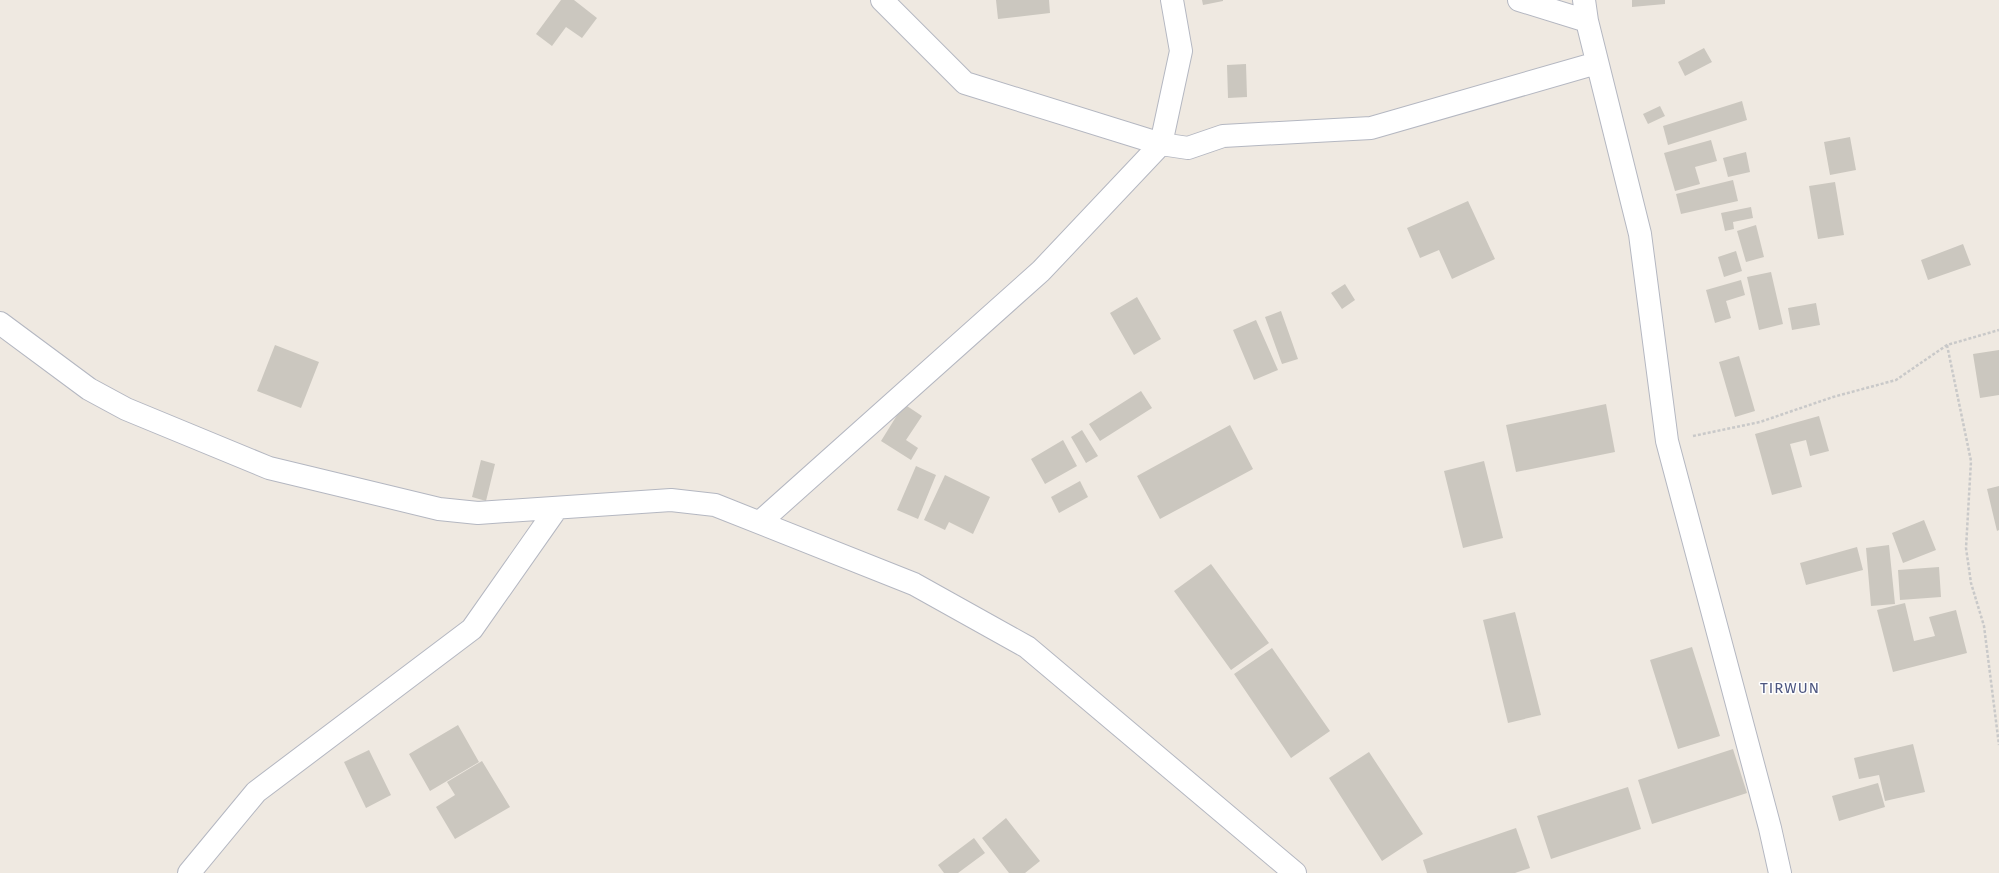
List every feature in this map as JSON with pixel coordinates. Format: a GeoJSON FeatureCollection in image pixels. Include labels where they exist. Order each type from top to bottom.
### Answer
{"type":"FeatureCollection","features":[{"type":"Feature","properties":{"kind":"street"},"geometry":{"type":"LineString","coordinates":[[882,0],[965,83],[1161,144],[1188,148],[1223,136],[1371,128],[1597,64]]}},
{"type":"Feature","properties":{"kind":"street"},"geometry":{"type":"LineString","coordinates":[[760,522],[1041,271],[1161,144],[1181,51],[1172,0]]}},
{"type":"Feature","properties":{"kind":"street"},"geometry":{"type":"LineString","coordinates":[[1519,0],[1585,10],[1597,64],[1640,234],[1667,442],[1770,828],[1780,873]]}},
{"type":"Feature","properties":{"kind":"street"},"geometry":{"type":"LineString","coordinates":[[0,323],[89,389],[120,405],[269,468],[439,509],[478,513],[671,500],[715,505],[914,584],[1027,647],[1295,873]]}},
{"type":"Feature","properties":{"kind":"street"},"geometry":{"type":"LineString","coordinates":[[189,873],[256,792],[472,628],[557,508]]}},
{"type":"Feature","properties":{"kind":"path"},"geometry":{"type":"LineString","coordinates":[[1667,442],[1760,422],[1833,398],[1896,380],[1946,345],[1999,330]]}},
{"type":"Feature","properties":{"kind":"path"},"geometry":{"type":"LineString","coordinates":[[1946,345],[1971,461],[1966,548],[1971,583],[1984,626],[1999,745]]}},
{"type":"Feature","properties":{"kind":"building"},"geometry":{"type":"Polygon","coordinates":[[[561,0],[574,0],[597,18],[582,38],[566,27],[552,46],[536,34],[561,0]]]}},
{"type":"Feature","properties":{"kind":"building"},"geometry":{"type":"Polygon","coordinates":[[[996,0],[1049,0],[1050,13],[998,19],[996,0]]]}},
{"type":"Feature","properties":{"kind":"building"},"geometry":{"type":"Polygon","coordinates":[[[1202,0],[1223,0],[1223,1],[1203,5],[1202,0]]]}},
{"type":"Feature","properties":{"kind":"building"},"geometry":{"type":"Polygon","coordinates":[[[1632,0],[1665,0],[1665,4],[1632,7],[1632,0]]]}},
{"type":"Feature","properties":{"kind":"building"},"geometry":{"type":"Polygon","coordinates":[[[1704,48],[1712,62],[1685,76],[1678,62],[1704,48]]]}},
{"type":"Feature","properties":{"kind":"building"},"geometry":{"type":"Polygon","coordinates":[[[1246,64],[1247,97],[1228,98],[1227,65],[1246,64]]]}},
{"type":"Feature","properties":{"kind":"building"},"geometry":{"type":"Polygon","coordinates":[[[1742,101],[1747,120],[1668,145],[1663,126],[1742,101]]]}},
{"type":"Feature","properties":{"kind":"building"},"geometry":{"type":"Polygon","coordinates":[[[1660,106],[1665,116],[1648,124],[1643,114],[1660,106]]]}},
{"type":"Feature","properties":{"kind":"building"},"geometry":{"type":"Polygon","coordinates":[[[1850,137],[1856,170],[1830,175],[1824,142],[1850,137]]]}},
{"type":"Feature","properties":{"kind":"building"},"geometry":{"type":"Polygon","coordinates":[[[1711,140],[1717,161],[1695,167],[1700,184],[1675,191],[1664,153],[1711,140]]]}},
{"type":"Feature","properties":{"kind":"building"},"geometry":{"type":"Polygon","coordinates":[[[1746,152],[1750,172],[1728,177],[1723,158],[1746,152]]]}},
{"type":"Feature","properties":{"kind":"building"},"geometry":{"type":"Polygon","coordinates":[[[1733,180],[1738,201],[1681,214],[1676,194],[1733,180]]]}},
{"type":"Feature","properties":{"kind":"building"},"geometry":{"type":"Polygon","coordinates":[[[1835,182],[1844,235],[1818,239],[1809,186],[1835,182]]]}},
{"type":"Feature","properties":{"kind":"building"},"geometry":{"type":"Polygon","coordinates":[[[1468,201],[1495,259],[1452,279],[1439,250],[1420,258],[1407,228],[1468,201]]]}},
{"type":"Feature","properties":{"kind":"building"},"geometry":{"type":"Polygon","coordinates":[[[1751,207],[1753,218],[1733,222],[1734,229],[1725,231],[1721,213],[1751,207]]]}},
{"type":"Feature","properties":{"kind":"building"},"geometry":{"type":"Polygon","coordinates":[[[1756,225],[1764,257],[1746,262],[1737,231],[1756,225]]]}},
{"type":"Feature","properties":{"kind":"building"},"geometry":{"type":"Polygon","coordinates":[[[1963,244],[1971,265],[1928,280],[1921,260],[1963,244]]]}},
{"type":"Feature","properties":{"kind":"building"},"geometry":{"type":"Polygon","coordinates":[[[1736,251],[1742,271],[1724,277],[1718,257],[1736,251]]]}},
{"type":"Feature","properties":{"kind":"building"},"geometry":{"type":"Polygon","coordinates":[[[1771,272],[1783,324],[1759,330],[1747,277],[1771,272]]]}},
{"type":"Feature","properties":{"kind":"building"},"geometry":{"type":"Polygon","coordinates":[[[1741,280],[1745,295],[1726,301],[1731,318],[1715,323],[1706,290],[1741,280]]]}},
{"type":"Feature","properties":{"kind":"building"},"geometry":{"type":"Polygon","coordinates":[[[1345,284],[1355,300],[1342,309],[1331,293],[1345,284]]]}},
{"type":"Feature","properties":{"kind":"building"},"geometry":{"type":"Polygon","coordinates":[[[1137,297],[1161,339],[1134,355],[1110,313],[1137,297]]]}},
{"type":"Feature","properties":{"kind":"building"},"geometry":{"type":"Polygon","coordinates":[[[1816,303],[1820,325],[1792,330],[1788,308],[1816,303]]]}},
{"type":"Feature","properties":{"kind":"building"},"geometry":{"type":"Polygon","coordinates":[[[1281,311],[1298,359],[1282,364],[1265,317],[1281,311]]]}},
{"type":"Feature","properties":{"kind":"building"},"geometry":{"type":"Polygon","coordinates":[[[1256,320],[1278,370],[1254,380],[1233,330],[1256,320]]]}},
{"type":"Feature","properties":{"kind":"building"},"geometry":{"type":"Polygon","coordinates":[[[275,345],[319,362],[301,408],[257,391],[275,345]]]}},
{"type":"Feature","properties":{"kind":"building"},"geometry":{"type":"Polygon","coordinates":[[[1999,350],[1999,395],[1980,398],[1973,354],[1999,350]]]}},
{"type":"Feature","properties":{"kind":"building"},"geometry":{"type":"Polygon","coordinates":[[[1739,356],[1755,411],[1735,417],[1719,362],[1739,356]]]}},
{"type":"Feature","properties":{"kind":"building"},"geometry":{"type":"Polygon","coordinates":[[[1141,391],[1152,408],[1100,441],[1089,424],[1141,391]]]}},
{"type":"Feature","properties":{"kind":"building"},"geometry":{"type":"Polygon","coordinates":[[[904,404],[922,416],[906,440],[918,448],[911,460],[881,441],[904,404]]]}},
{"type":"Feature","properties":{"kind":"building"},"geometry":{"type":"Polygon","coordinates":[[[1606,404],[1615,452],[1516,472],[1506,425],[1606,404]]]}},
{"type":"Feature","properties":{"kind":"building"},"geometry":{"type":"Polygon","coordinates":[[[1819,416],[1829,451],[1810,456],[1806,440],[1790,444],[1802,487],[1772,495],[1755,434],[1819,416]]]}},
{"type":"Feature","properties":{"kind":"building"},"geometry":{"type":"Polygon","coordinates":[[[1230,425],[1253,469],[1160,519],[1137,476],[1230,425]]]}},
{"type":"Feature","properties":{"kind":"building"},"geometry":{"type":"Polygon","coordinates":[[[1082,430],[1098,456],[1086,463],[1071,437],[1082,430]]]}},
{"type":"Feature","properties":{"kind":"building"},"geometry":{"type":"Polygon","coordinates":[[[1063,440],[1077,466],[1045,484],[1031,459],[1063,440]]]}},
{"type":"Feature","properties":{"kind":"building"},"geometry":{"type":"Polygon","coordinates":[[[481,460],[495,464],[486,501],[472,497],[481,460]]]}},
{"type":"Feature","properties":{"kind":"building"},"geometry":{"type":"Polygon","coordinates":[[[1484,461],[1503,538],[1463,548],[1444,471],[1484,461]]]}},
{"type":"Feature","properties":{"kind":"building"},"geometry":{"type":"Polygon","coordinates":[[[916,466],[936,475],[918,519],[897,510],[916,466]]]}},
{"type":"Feature","properties":{"kind":"building"},"geometry":{"type":"Polygon","coordinates":[[[945,475],[990,497],[973,534],[949,522],[945,530],[924,520],[945,475]]]}},
{"type":"Feature","properties":{"kind":"building"},"geometry":{"type":"Polygon","coordinates":[[[1080,481],[1088,497],[1059,513],[1051,497],[1080,481]]]}},
{"type":"Feature","properties":{"kind":"building"},"geometry":{"type":"Polygon","coordinates":[[[1999,486],[1999,530],[1997,531],[1987,489],[1999,486]]]}},
{"type":"Feature","properties":{"kind":"building"},"geometry":{"type":"Polygon","coordinates":[[[1924,520],[1936,550],[1903,563],[1892,533],[1924,520]]]}},
{"type":"Feature","properties":{"kind":"building"},"geometry":{"type":"Polygon","coordinates":[[[1889,545],[1895,604],[1871,606],[1866,548],[1889,545]]]}},
{"type":"Feature","properties":{"kind":"building"},"geometry":{"type":"Polygon","coordinates":[[[1857,547],[1863,570],[1806,585],[1800,563],[1857,547]]]}},
{"type":"Feature","properties":{"kind":"building"},"geometry":{"type":"Polygon","coordinates":[[[1211,564],[1269,643],[1231,670],[1174,591],[1211,564]]]}},
{"type":"Feature","properties":{"kind":"building"},"geometry":{"type":"Polygon","coordinates":[[[1939,567],[1941,597],[1900,600],[1898,570],[1939,567]]]}},
{"type":"Feature","properties":{"kind":"building"},"geometry":{"type":"Polygon","coordinates":[[[1905,603],[1914,641],[1935,636],[1929,617],[1956,610],[1967,653],[1893,672],[1877,610],[1905,603]]]}},
{"type":"Feature","properties":{"kind":"building"},"geometry":{"type":"Polygon","coordinates":[[[1515,612],[1541,715],[1508,723],[1483,620],[1515,612]]]}},
{"type":"Feature","properties":{"kind":"building"},"geometry":{"type":"Polygon","coordinates":[[[1692,647],[1720,736],[1678,749],[1650,660],[1692,647]]]}},
{"type":"Feature","properties":{"kind":"building"},"geometry":{"type":"Polygon","coordinates":[[[1272,648],[1330,731],[1291,758],[1234,674],[1272,648]]]}},
{"type":"Feature","properties":{"kind":"building"},"geometry":{"type":"Polygon","coordinates":[[[458,725],[479,762],[430,791],[409,754],[458,725]]]}},
{"type":"Feature","properties":{"kind":"building"},"geometry":{"type":"Polygon","coordinates":[[[1913,744],[1925,792],[1885,801],[1879,775],[1859,779],[1854,758],[1913,744]]]}},
{"type":"Feature","properties":{"kind":"building"},"geometry":{"type":"Polygon","coordinates":[[[1733,749],[1747,793],[1652,824],[1638,780],[1733,749]]]}},
{"type":"Feature","properties":{"kind":"building"},"geometry":{"type":"Polygon","coordinates":[[[369,750],[391,795],[366,808],[344,762],[369,750]]]}},
{"type":"Feature","properties":{"kind":"building"},"geometry":{"type":"Polygon","coordinates":[[[1369,752],[1423,834],[1382,861],[1329,778],[1369,752]]]}},
{"type":"Feature","properties":{"kind":"building"},"geometry":{"type":"Polygon","coordinates":[[[482,761],[510,807],[455,839],[436,807],[455,795],[447,782],[482,761]]]}},
{"type":"Feature","properties":{"kind":"building"},"geometry":{"type":"Polygon","coordinates":[[[1878,783],[1885,807],[1839,821],[1832,796],[1878,783]]]}},
{"type":"Feature","properties":{"kind":"building"},"geometry":{"type":"Polygon","coordinates":[[[1628,787],[1641,829],[1551,859],[1537,816],[1628,787]]]}},
{"type":"Feature","properties":{"kind":"building"},"geometry":{"type":"Polygon","coordinates":[[[1006,818],[1040,861],[1025,873],[1009,873],[982,838],[1006,818]]]}},
{"type":"Feature","properties":{"kind":"building"},"geometry":{"type":"Polygon","coordinates":[[[1516,828],[1530,868],[1515,873],[1427,873],[1423,860],[1516,828]]]}},
{"type":"Feature","properties":{"kind":"building"},"geometry":{"type":"Polygon","coordinates":[[[974,838],[985,853],[958,873],[944,873],[938,865],[974,838]]]}},
{"type":"Feature","properties":{"kind":"district","name":"TIRWUN"},"geometry":{"type":"Point","coordinates":[1790,688]}}]}
